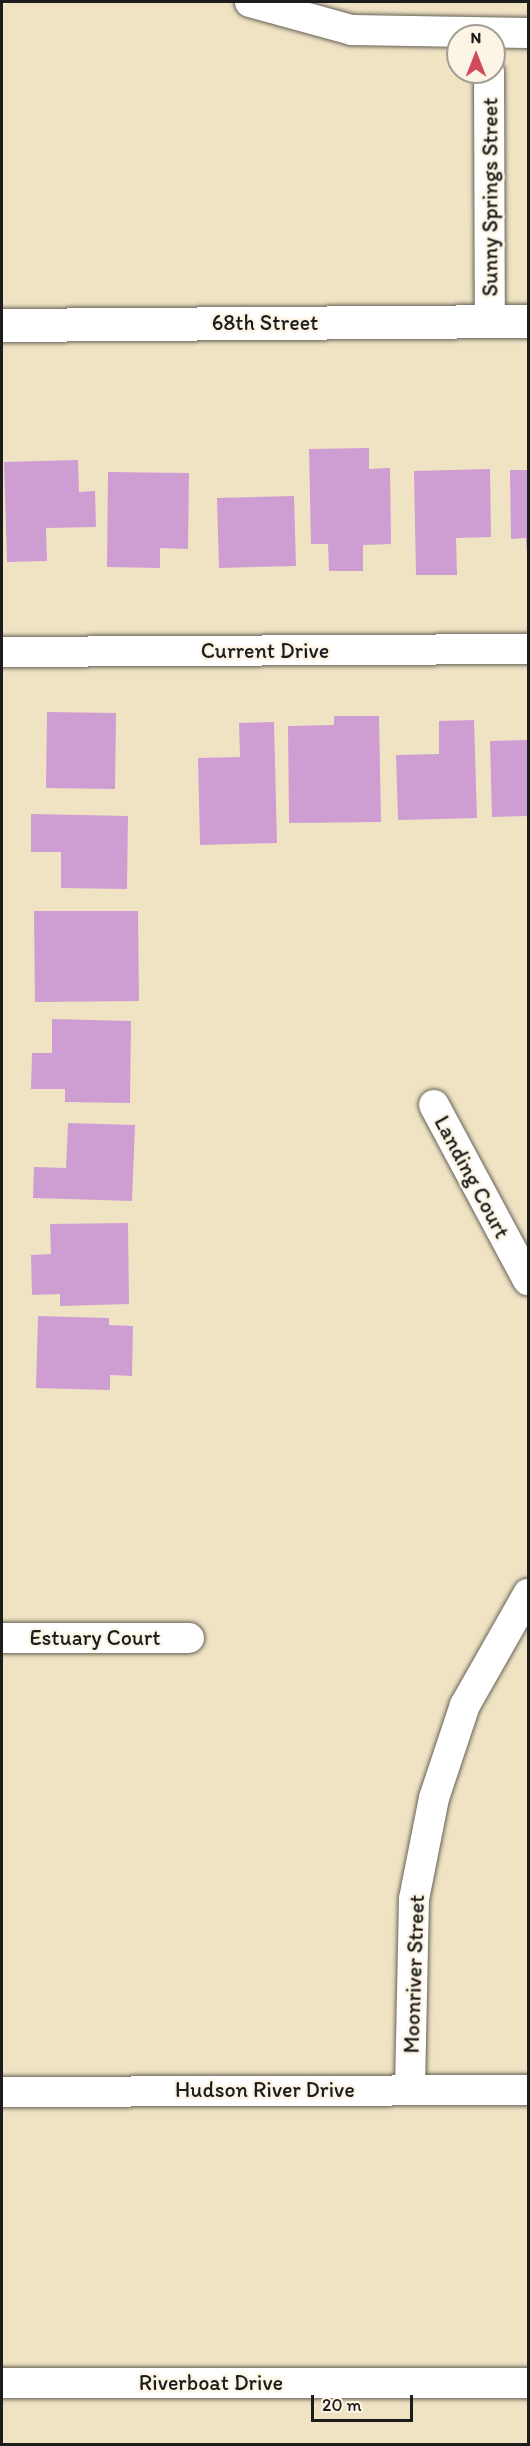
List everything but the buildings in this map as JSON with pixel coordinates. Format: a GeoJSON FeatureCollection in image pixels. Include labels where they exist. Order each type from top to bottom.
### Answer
{"type":"FeatureCollection","features":[{"type":"Feature","properties":{"kind":"street"},"geometry":{"type":"LineString","coordinates":[[250,2],[352,30],[446,33]]}},
{"type":"Feature","properties":{"kind":"street"},"geometry":{"type":"LineString","coordinates":[[506,34],[528,33]]}},
{"type":"Feature","properties":{"kind":"street","name":"Sunny Springs Street"},"geometry":{"type":"LineString","coordinates":[[489,84],[490,321]]}},
{"type":"Feature","properties":{"kind":"street","name":"68th Street"},"geometry":{"type":"LineString","coordinates":[[2,326],[528,321]]}},
{"type":"Feature","properties":{"kind":"street","name":"Current Drive"},"geometry":{"type":"LineString","coordinates":[[2,652],[528,649]]}},
{"type":"Feature","properties":{"kind":"street","name":"Landing Court"},"geometry":{"type":"LineString","coordinates":[[434,1105],[528,1280]]}},
{"type":"Feature","properties":{"kind":"street","name":"Moonriver Street"},"geometry":{"type":"LineString","coordinates":[[410,2089],[414,1899],[434,1798],[465,1705],[528,1594]]}},
{"type":"Feature","properties":{"kind":"street","name":"Estuary Court"},"geometry":{"type":"LineString","coordinates":[[2,1638],[189,1638]]}},
{"type":"Feature","properties":{"kind":"street","name":"Hudson River Drive"},"geometry":{"type":"LineString","coordinates":[[2,2092],[528,2090]]}},
{"type":"Feature","properties":{"kind":"street","name":"Riverboat Drive"},"geometry":{"type":"LineString","coordinates":[[2,2383],[528,2382]]}}]}
